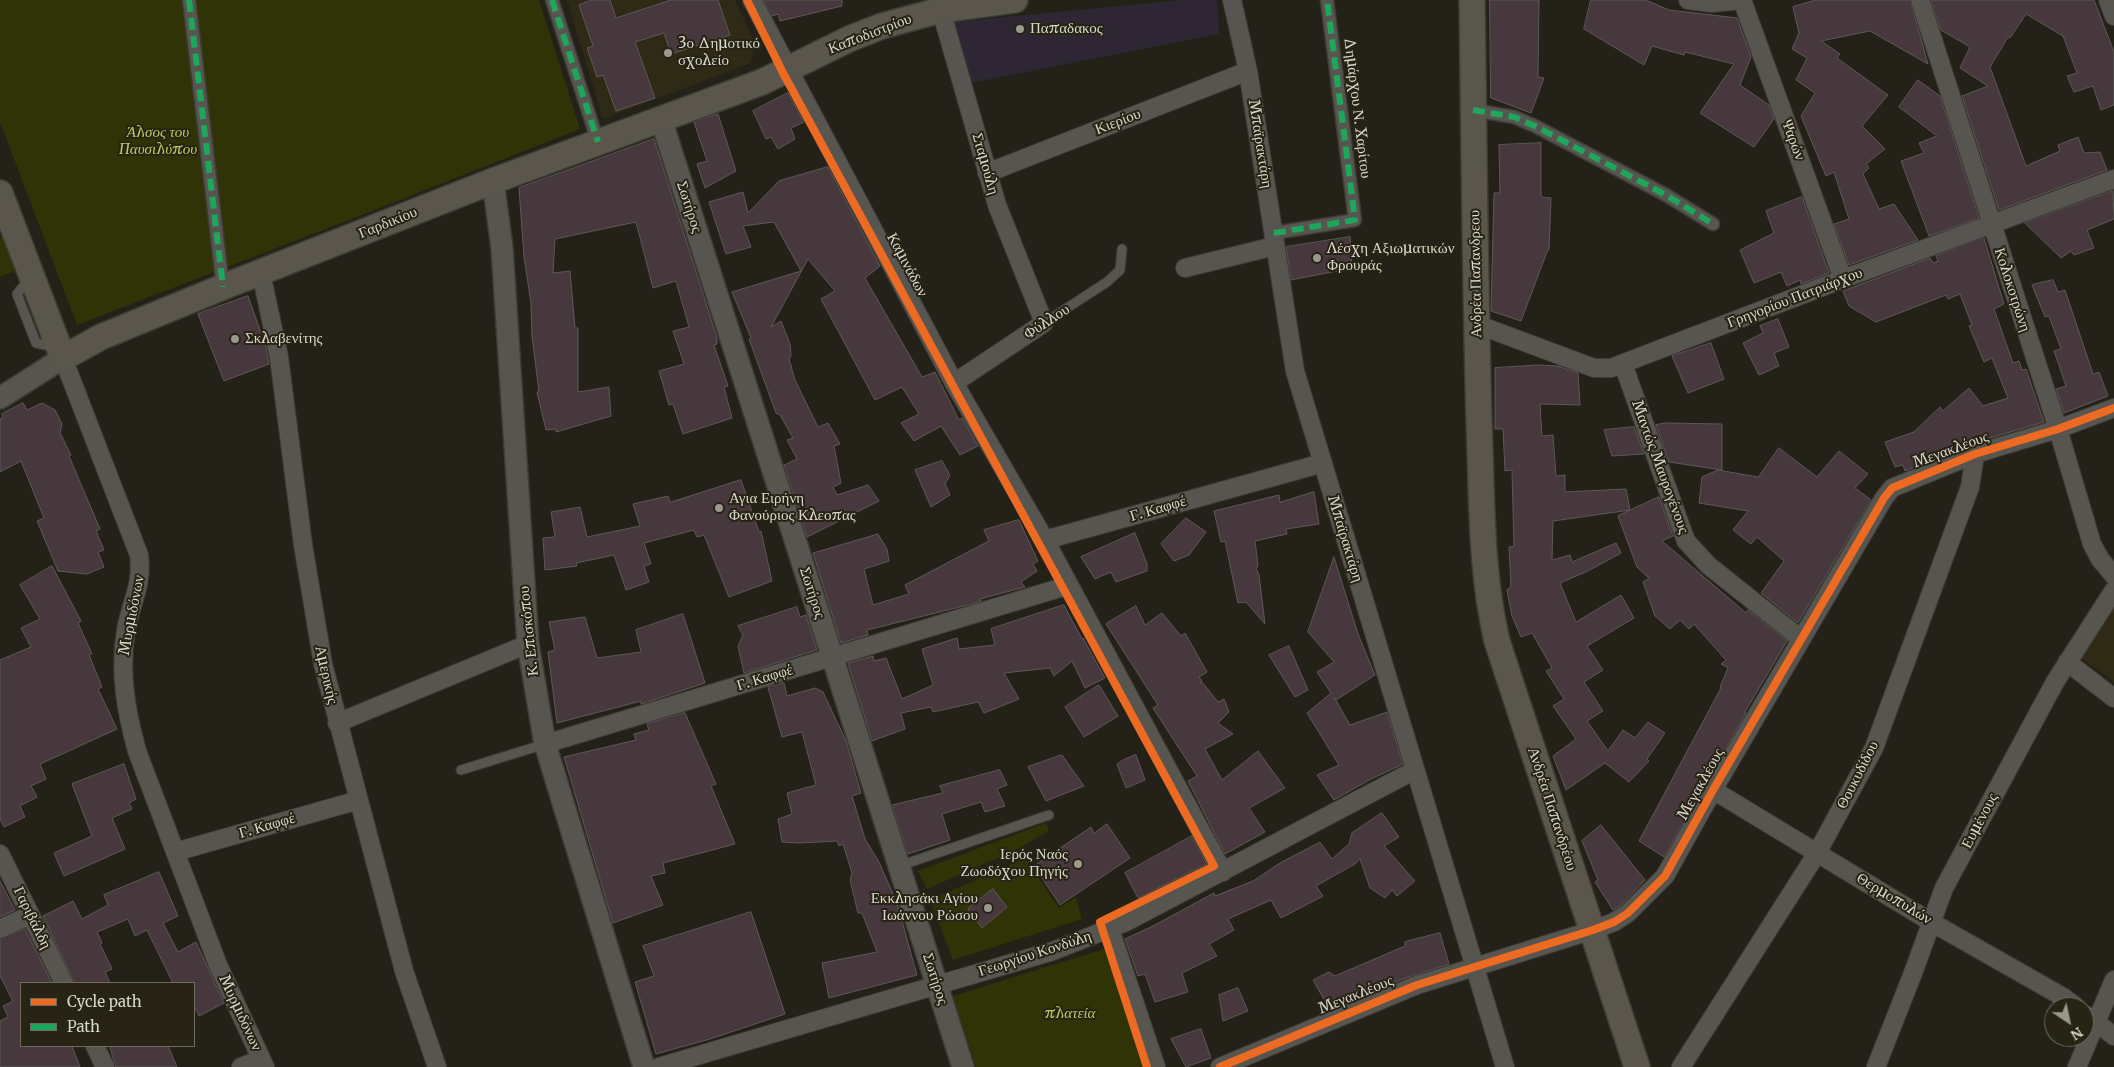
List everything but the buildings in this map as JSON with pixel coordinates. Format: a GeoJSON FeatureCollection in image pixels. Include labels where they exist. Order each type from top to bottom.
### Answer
{"type":"FeatureCollection","features":[{"type":"Feature","properties":{"kind":"main road","name":"Καποδιστρίου"},"geometry":{"type":"LineString","coordinates":[[788,70],[848,39],[940,5],[1015,0]]}},
{"type":"Feature","properties":{"kind":"main road","name":"Ανδρέα Παπανδρεου"},"geometry":{"type":"LineString","coordinates":[[1472,0],[1476,324],[1484,548]]}},
{"type":"Feature","properties":{"kind":"main road","name":"Γαρδικίου"},"geometry":{"type":"LineString","coordinates":[[61,353],[493,181],[762,82],[788,70]]}},
{"type":"Feature","properties":{"kind":"main road","name":"Μυρμιδόνων"},"geometry":{"type":"LineString","coordinates":[[0,193],[61,353]]}},
{"type":"Feature","properties":{"kind":"main road","name":"Ανδρέα Παπανδρέου"},"geometry":{"type":"LineString","coordinates":[[1484,548],[1490,613],[1497,641],[1637,1067]]}},
{"type":"Feature","properties":{"kind":"street"},"geometry":{"type":"LineString","coordinates":[[189,0],[223,287]]}},
{"type":"Feature","properties":{"kind":"street"},"geometry":{"type":"LineString","coordinates":[[552,0],[598,142]]}},
{"type":"Feature","properties":{"kind":"street","name":"Καμινάδων"},"geometry":{"type":"LineString","coordinates":[[752,0],[954,383],[1045,540]]}},
{"type":"Feature","properties":{"kind":"street","name":"Μπαϊρακτάρη"},"geometry":{"type":"LineString","coordinates":[[1232,0],[1248,71],[1291,354],[1305,410],[1505,1067]]}},
{"type":"Feature","properties":{"kind":"street","name":"Δημάρχου Ν. Χαρίτου"},"geometry":{"type":"LineString","coordinates":[[1275,240],[1355,220],[1327,0]]}},
{"type":"Feature","properties":{"kind":"street"},"geometry":{"type":"LineString","coordinates":[[1688,0],[1712,3],[1742,0]]}},
{"type":"Feature","properties":{"kind":"street","name":"Ψαρών"},"geometry":{"type":"LineString","coordinates":[[1742,0],[1843,279]]}},
{"type":"Feature","properties":{"kind":"street","name":"Κολοκοτρώνη"},"geometry":{"type":"LineString","coordinates":[[1920,0],[2058,429],[2092,544],[2114,576]]}},
{"type":"Feature","properties":{"kind":"street"},"geometry":{"type":"LineString","coordinates":[[2108,0],[2114,16]]}},
{"type":"Feature","properties":{"kind":"street","name":"Σταμούλη"},"geometry":{"type":"LineString","coordinates":[[940,5],[987,173],[1005,229],[1044,323]]}},
{"type":"Feature","properties":{"kind":"street","name":"Κιερίου"},"geometry":{"type":"LineString","coordinates":[[987,173],[1248,71]]}},
{"type":"Feature","properties":{"kind":"street"},"geometry":{"type":"LineString","coordinates":[[1473,110],[1514,116],[1666,195],[1713,224]]}},
{"type":"Feature","properties":{"kind":"street","name":"Σωτήρος"},"geometry":{"type":"LineString","coordinates":[[661,119],[963,1067]]}},
{"type":"Feature","properties":{"kind":"street","name":"Γρηγορίου Πατριάρχου"},"geometry":{"type":"LineString","coordinates":[[1476,324],[1594,368],[1611,368],[1843,279],[2114,179]]}},
{"type":"Feature","properties":{"kind":"street","name":"Κ. Επισκόπου"},"geometry":{"type":"LineString","coordinates":[[493,181],[502,248],[528,644],[545,744],[644,1067]]}},
{"type":"Feature","properties":{"kind":"street"},"geometry":{"type":"LineString","coordinates":[[1185,268],[1275,240]]}},
{"type":"Feature","properties":{"kind":"street","name":"Αμερικής"},"geometry":{"type":"LineString","coordinates":[[261,273],[279,357],[303,545],[321,655],[337,723],[404,971],[437,1067]]}},
{"type":"Feature","properties":{"kind":"street","name":"Φύλλου"},"geometry":{"type":"LineString","coordinates":[[954,383],[1044,323]]}},
{"type":"Feature","properties":{"kind":"street","name":"Γαρδικίου"},"geometry":{"type":"LineString","coordinates":[[0,398],[61,353]]}},
{"type":"Feature","properties":{"kind":"street","name":"Μυρμιδόνων"},"geometry":{"type":"LineString","coordinates":[[61,353],[139,555],[141,572],[124,641],[123,674],[128,721],[137,752],[218,965],[263,1063]]}},
{"type":"Feature","properties":{"kind":"street","name":"Μαντώς Μαυρογένους"},"geometry":{"type":"LineString","coordinates":[[1623,364],[1686,542],[1708,565],[1801,639]]}},
{"type":"Feature","properties":{"kind":"street","name":"Μεγακλέους"},"geometry":{"type":"LineString","coordinates":[[1220,1067],[1417,985],[1592,930],[1614,922],[1628,913],[1665,876],[1801,639],[1884,498],[1892,488],[1975,454],[2058,429],[2114,408]]}},
{"type":"Feature","properties":{"kind":"street","name":"Θουκυδίδου"},"geometry":{"type":"LineString","coordinates":[[1681,1067],[1817,853],[1874,748],[1970,487],[1975,454]]}},
{"type":"Feature","properties":{"kind":"street","name":"Γ. Καφφέ"},"geometry":{"type":"LineString","coordinates":[[1045,540],[1322,463]]}},
{"type":"Feature","properties":{"kind":"street"},"geometry":{"type":"LineString","coordinates":[[1045,540],[1222,872]]}},
{"type":"Feature","properties":{"kind":"street","name":"Γ. Καφφέ"},"geometry":{"type":"LineString","coordinates":[[545,744],[1063,587],[1070,587]]}},
{"type":"Feature","properties":{"kind":"street","name":"Ευμένους"},"geometry":{"type":"LineString","coordinates":[[1876,1067],[1952,871],[2067,662],[2114,590]]}},
{"type":"Feature","properties":{"kind":"street"},"geometry":{"type":"LineString","coordinates":[[337,723],[528,644]]}},
{"type":"Feature","properties":{"kind":"street"},"geometry":{"type":"LineString","coordinates":[[2067,662],[2114,698]]}},
{"type":"Feature","properties":{"kind":"street","name":"Γεωργίου Κονδύλη"},"geometry":{"type":"LineString","coordinates":[[659,1067],[1053,951],[1110,928],[1222,872],[1415,770]]}},
{"type":"Feature","properties":{"kind":"street","name":"Θερμοπυλών"},"geometry":{"type":"LineString","coordinates":[[1713,790],[1931,922],[2063,997]]}},
{"type":"Feature","properties":{"kind":"street","name":"Γ. Καφφέ"},"geometry":{"type":"LineString","coordinates":[[175,852],[359,800]]}},
{"type":"Feature","properties":{"kind":"street","name":"Γαριβάλδη"},"geometry":{"type":"LineString","coordinates":[[0,854],[64,982]]}},
{"type":"Feature","properties":{"kind":"street"},"geometry":{"type":"LineString","coordinates":[[0,929],[30,915]]}},
{"type":"Feature","properties":{"kind":"street"},"geometry":{"type":"LineString","coordinates":[[1110,928],[1156,1067]]}},
{"type":"Feature","properties":{"kind":"street"},"geometry":{"type":"LineString","coordinates":[[2094,1011],[2114,980]]}},
{"type":"Feature","properties":{"kind":"street"},"geometry":{"type":"LineString","coordinates":[[2094,1020],[2114,1036]]}},
{"type":"Feature","properties":{"kind":"street"},"geometry":{"type":"LineString","coordinates":[[95,1047],[105,1067]]}},
{"type":"Feature","properties":{"kind":"street"},"geometry":{"type":"LineString","coordinates":[[2077,1067],[2082,1047]]}},
{"type":"Feature","properties":{"kind":"street"},"geometry":{"type":"LineString","coordinates":[[241,1067],[263,1063]]}},
{"type":"Feature","properties":{"kind":"lane","name":"Φύλλου"},"geometry":{"type":"LineString","coordinates":[[1044,323],[1107,282],[1120,270],[1122,249]]}},
{"type":"Feature","properties":{"kind":"lane","name":"Γ. Καφφέ"},"geometry":{"type":"LineString","coordinates":[[461,770],[545,744]]}},
{"type":"Feature","properties":{"kind":"lane"},"geometry":{"type":"LineString","coordinates":[[899,866],[1049,815]]}},
{"type":"Feature","properties":{"kind":"shaded area","name":"3ο Δημοτικό σχολείο"},"geometry":{"type":"Polygon","coordinates":[[[567,0],[735,0],[755,43],[751,63],[603,119],[567,0]]]}},
{"type":"Feature","properties":{"kind":"shaded area"},"geometry":{"type":"Polygon","coordinates":[[[1183,0],[1217,0],[1219,34],[970,83],[953,22],[1183,0]]]}},
{"type":"Feature","properties":{"kind":"shaded area"},"geometry":{"type":"Polygon","coordinates":[[[2114,607],[2114,682],[2080,657],[2114,607]]]}},
{"type":"Feature","properties":{"kind":"green space","name":"Άλσος του Παυσιλύπου"},"geometry":{"type":"Polygon","coordinates":[[[0,0],[539,0],[580,129],[77,325],[0,122],[0,0]]]}},
{"type":"Feature","properties":{"kind":"green space"},"geometry":{"type":"Polygon","coordinates":[[[3,236],[17,270],[0,277],[0,237],[3,236]]]}},
{"type":"Feature","properties":{"kind":"green space"},"geometry":{"type":"Polygon","coordinates":[[[1046,823],[1049,831],[1014,851],[927,889],[918,871],[1046,823]]]}},
{"type":"Feature","properties":{"kind":"green space"},"geometry":{"type":"Polygon","coordinates":[[[1025,858],[1059,908],[1076,897],[1082,919],[953,960],[930,900],[1025,858]]]}},
{"type":"Feature","properties":{"kind":"green space","name":"πλατεία"},"geometry":{"type":"Polygon","coordinates":[[[1104,949],[1144,1067],[976,1067],[953,996],[1104,949]]]}},
{"type":"Feature","properties":{"kind":"marked path"},"geometry":{"type":"LineString","coordinates":[[189,0],[223,287]]}},
{"type":"Feature","properties":{"kind":"marked path"},"geometry":{"type":"LineString","coordinates":[[552,0],[598,142]]}},
{"type":"Feature","properties":{"kind":"marked path"},"geometry":{"type":"LineString","coordinates":[[1274,233],[1355,220],[1327,0]]}},
{"type":"Feature","properties":{"kind":"marked path"},"geometry":{"type":"LineString","coordinates":[[1473,110],[1514,117],[1535,126],[1666,195],[1713,224]]}},
{"type":"Feature","properties":{"kind":"cycle path"},"geometry":{"type":"LineString","coordinates":[[747,0],[783,73],[1214,866],[1100,922],[1147,1067]]}},
{"type":"Feature","properties":{"kind":"cycle path"},"geometry":{"type":"LineString","coordinates":[[1220,1067],[1417,985],[1593,930],[1614,922],[1628,913],[1665,876],[1713,790],[1884,498],[1892,488],[1975,454],[2058,429],[2114,408]]}},
{"type":"Feature","properties":{"kind":"place","name":"Παπαδακος"},"geometry":{"type":"Point","coordinates":[1020,29]}},
{"type":"Feature","properties":{"kind":"place","name":"3ο Δημοτικό σχολείο"},"geometry":{"type":"Point","coordinates":[668,53]}},
{"type":"Feature","properties":{"kind":"place","name":"Λέσχη Αξιωματικών Φρουράς"},"geometry":{"type":"Point","coordinates":[1317,258]}},
{"type":"Feature","properties":{"kind":"place","name":"Σκλαβενίτης"},"geometry":{"type":"Point","coordinates":[235,339]}},
{"type":"Feature","properties":{"kind":"place","name":"Αγια Ειρήνη Φανούριος Κλεοπας"},"geometry":{"type":"Point","coordinates":[719,508]}},
{"type":"Feature","properties":{"kind":"place","name":"Ιερός Ναός Ζωοδόχου Πηγής"},"geometry":{"type":"Point","coordinates":[1078,864]}},
{"type":"Feature","properties":{"kind":"place","name":"Εκκλησάκι Αγίου Ιωάννου Ρώσου"},"geometry":{"type":"Point","coordinates":[988,908]}}]}
